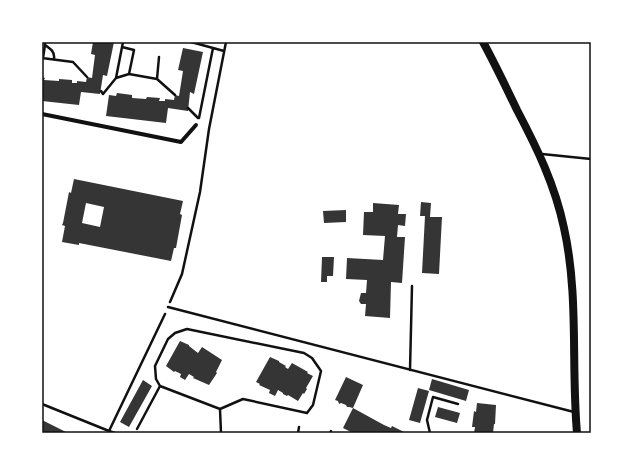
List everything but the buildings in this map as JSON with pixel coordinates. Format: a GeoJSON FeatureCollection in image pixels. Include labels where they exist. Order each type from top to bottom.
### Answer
{"type":"FeatureCollection","features":[{"type":"Feature","properties":{"kind":"main road"},"geometry":{"type":"LineString","coordinates":[[483,42],[540,154],[554,190],[564,228],[571,275],[574,326],[575,412],[577,433]]}},
{"type":"Feature","properties":{"kind":"street"},"geometry":{"type":"LineString","coordinates":[[42,114],[181,142],[196,125]]}},
{"type":"Feature","properties":{"kind":"lane"},"geometry":{"type":"LineString","coordinates":[[540,154],[591,159]]}},
{"type":"Feature","properties":{"kind":"lane"},"geometry":{"type":"LineString","coordinates":[[410,370],[412,286]]}},
{"type":"Feature","properties":{"kind":"lane"},"geometry":{"type":"LineString","coordinates":[[168,307],[575,412]]}},
{"type":"Feature","properties":{"kind":"lane"},"geometry":{"type":"LineString","coordinates":[[186,329],[304,353],[312,358],[321,371],[313,405],[307,413],[243,399],[220,409],[160,386],[156,379],[155,366],[168,339],[175,333],[186,329]]}},
{"type":"Feature","properties":{"kind":"lane"},"geometry":{"type":"LineString","coordinates":[[137,429],[160,386]]}},
{"type":"Feature","properties":{"kind":"lane"},"geometry":{"type":"LineString","coordinates":[[430,433],[427,420],[433,397],[458,404]]}},
{"type":"Feature","properties":{"kind":"lane"},"geometry":{"type":"LineString","coordinates":[[220,409],[221,433]]}},
{"type":"Feature","properties":{"kind":"lane"},"geometry":{"type":"LineString","coordinates":[[298,433],[299,427]]}},
{"type":"Feature","properties":{"kind":"path"},"geometry":{"type":"LineString","coordinates":[[101,91],[103,94],[116,78],[123,42]]}},
{"type":"Feature","properties":{"kind":"path"},"geometry":{"type":"LineString","coordinates":[[191,42],[224,51]]}},
{"type":"Feature","properties":{"kind":"path"},"geometry":{"type":"LineString","coordinates":[[109,430],[168,307],[182,274],[199,199],[209,129],[226,42]]}},
{"type":"Feature","properties":{"kind":"path"},"geometry":{"type":"LineString","coordinates":[[45,44],[43,58],[74,62],[87,77]]}},
{"type":"Feature","properties":{"kind":"path"},"geometry":{"type":"LineString","coordinates":[[45,44],[51,49],[54,59]]}},
{"type":"Feature","properties":{"kind":"path"},"geometry":{"type":"LineString","coordinates":[[122,47],[134,50],[129,74]]}},
{"type":"Feature","properties":{"kind":"path"},"geometry":{"type":"LineString","coordinates":[[196,125],[199,118],[213,48]]}},
{"type":"Feature","properties":{"kind":"path"},"geometry":{"type":"LineString","coordinates":[[157,78],[159,57]]}},
{"type":"Feature","properties":{"kind":"path"},"geometry":{"type":"LineString","coordinates":[[116,78],[129,74],[157,78],[175,95]]}},
{"type":"Feature","properties":{"kind":"path"},"geometry":{"type":"LineString","coordinates":[[188,108],[199,118]]}},
{"type":"Feature","properties":{"kind":"path"},"geometry":{"type":"LineString","coordinates":[[42,404],[115,433]]}}]}
